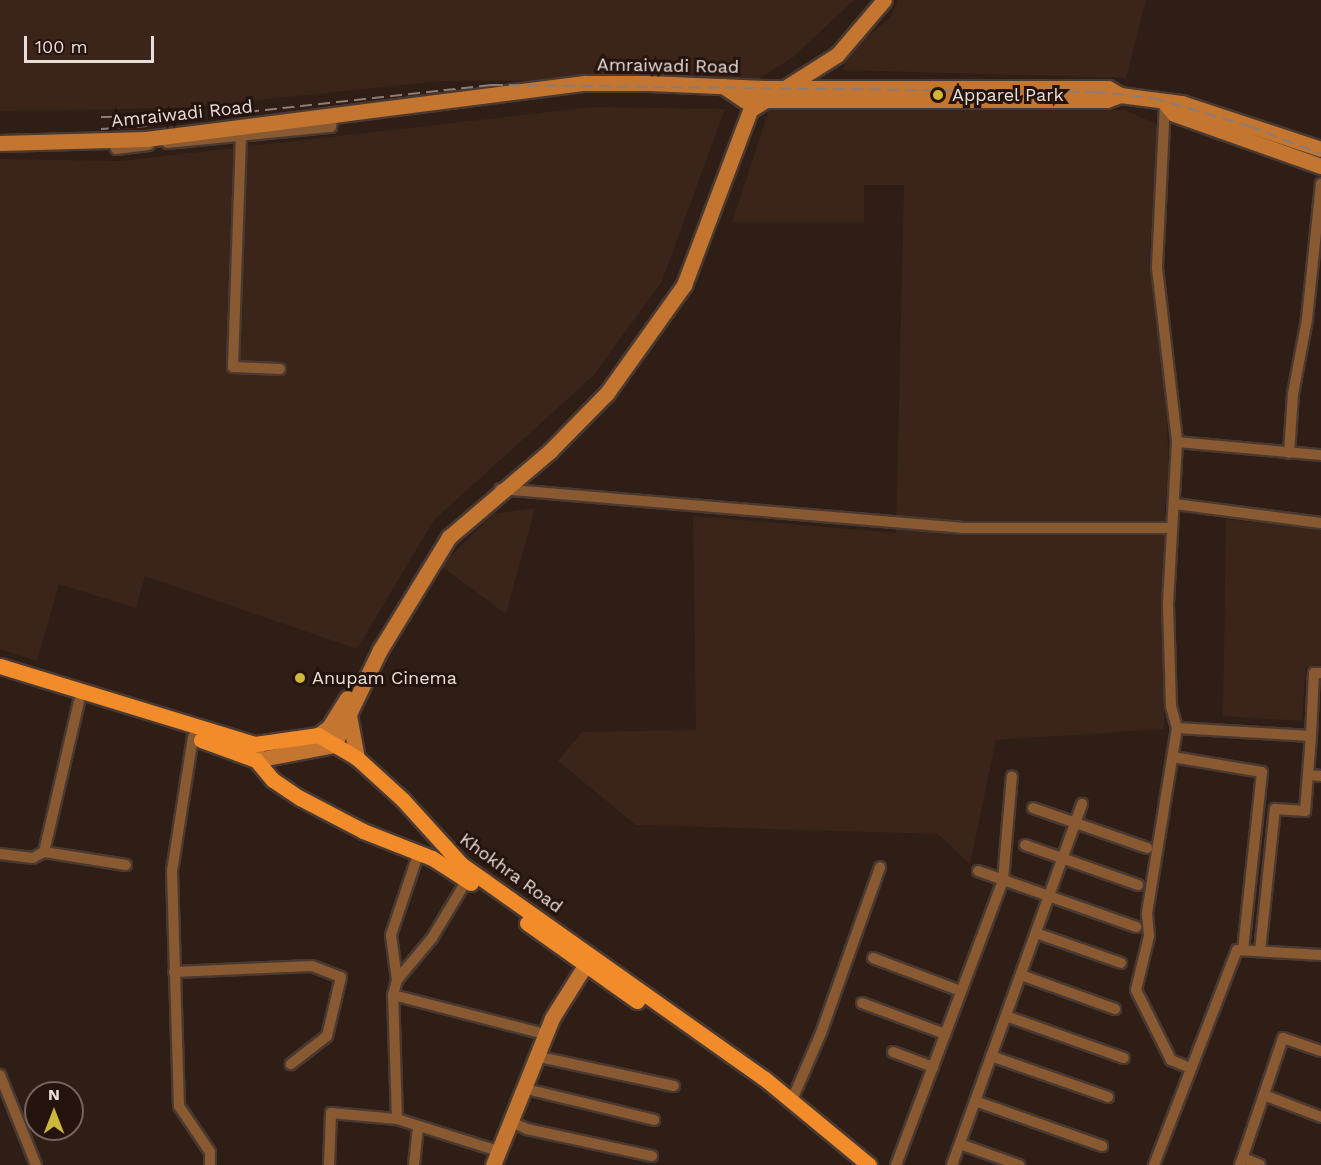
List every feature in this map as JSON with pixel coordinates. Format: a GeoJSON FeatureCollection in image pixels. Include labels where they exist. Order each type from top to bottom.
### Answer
{"type":"FeatureCollection","features":[{"type":"Feature","properties":{"kind":"main road"},"geometry":{"type":"LineString","coordinates":[[731,141],[750,110],[764,94],[832,51],[875,0]]}},
{"type":"Feature","properties":{"kind":"main road"},"geometry":{"type":"LineString","coordinates":[[744,100],[784,87],[837,55],[884,0]]}},
{"type":"Feature","properties":{"kind":"main road","name":"Amraiwadi Road"},"geometry":{"type":"LineString","coordinates":[[0,143],[114,141],[584,83],[723,86],[764,94]]}},
{"type":"Feature","properties":{"kind":"main road"},"geometry":{"type":"LineString","coordinates":[[723,86],[744,100]]}},
{"type":"Feature","properties":{"kind":"main road"},"geometry":{"type":"LineString","coordinates":[[784,87],[1101,87],[1120,95],[1165,103],[1182,103],[1321,149]]}},
{"type":"Feature","properties":{"kind":"main road"},"geometry":{"type":"LineString","coordinates":[[764,94],[1107,100],[1120,95]]}},
{"type":"Feature","properties":{"kind":"main road"},"geometry":{"type":"LineString","coordinates":[[0,666],[255,744],[318,735],[340,711],[376,641],[443,533],[550,451],[607,393],[656,327],[687,277],[744,100]]}},
{"type":"Feature","properties":{"kind":"main road"},"geometry":{"type":"LineString","coordinates":[[1165,103],[1174,114],[1321,166]]}},
{"type":"Feature","properties":{"kind":"main road"},"geometry":{"type":"LineString","coordinates":[[255,744],[256,760],[334,745],[380,650],[449,537],[500,489]]}},
{"type":"Feature","properties":{"kind":"main road","name":"Khokhra Road"},"geometry":{"type":"LineString","coordinates":[[0,675],[194,737],[256,760],[273,780],[300,798],[363,831],[430,852],[792,1100],[868,1165]]}},
{"type":"Feature","properties":{"kind":"main road"},"geometry":{"type":"LineString","coordinates":[[349,715],[357,758]]}},
{"type":"Feature","properties":{"kind":"main road","name":"Khokhra Road"},"geometry":{"type":"LineString","coordinates":[[318,735],[357,758],[403,800],[430,852],[588,960],[782,1102],[855,1165]]}},
{"type":"Feature","properties":{"kind":"main road"},"geometry":{"type":"LineString","coordinates":[[496,1158],[545,1034],[588,960]]}},
{"type":"Feature","properties":{"kind":"street"},"geometry":{"type":"LineString","coordinates":[[1165,103],[1157,268],[1177,442],[1175,504],[1171,528],[1167,605],[1171,706],[1177,728],[1147,913],[1149,936],[1136,990],[1171,1060],[1190,1068]]}},
{"type":"Feature","properties":{"kind":"street"},"geometry":{"type":"LineString","coordinates":[[114,141],[116,149],[332,127],[333,115]]}},
{"type":"Feature","properties":{"kind":"street"},"geometry":{"type":"LineString","coordinates":[[241,136],[233,368],[280,369]]}},
{"type":"Feature","properties":{"kind":"street"},"geometry":{"type":"LineString","coordinates":[[1290,453],[1293,394],[1307,319],[1321,184]]}},
{"type":"Feature","properties":{"kind":"street"},"geometry":{"type":"LineString","coordinates":[[1177,442],[1321,455]]}},
{"type":"Feature","properties":{"kind":"street"},"geometry":{"type":"LineString","coordinates":[[500,489],[961,528],[1171,528]]}},
{"type":"Feature","properties":{"kind":"street"},"geometry":{"type":"LineString","coordinates":[[1175,504],[1321,523]]}},
{"type":"Feature","properties":{"kind":"street"},"geometry":{"type":"LineString","coordinates":[[1260,951],[1275,809],[1305,811],[1311,736],[1316,715],[1314,673],[1321,673]]}},
{"type":"Feature","properties":{"kind":"street"},"geometry":{"type":"LineString","coordinates":[[44,852],[79,701]]}},
{"type":"Feature","properties":{"kind":"street"},"geometry":{"type":"LineString","coordinates":[[1177,728],[1311,736]]}},
{"type":"Feature","properties":{"kind":"street"},"geometry":{"type":"LineString","coordinates":[[194,737],[172,871],[179,1106],[210,1152],[210,1165]]}},
{"type":"Feature","properties":{"kind":"street"},"geometry":{"type":"LineString","coordinates":[[1173,757],[1262,772],[1243,950]]}},
{"type":"Feature","properties":{"kind":"street"},"geometry":{"type":"LineString","coordinates":[[1308,775],[1321,776]]}},
{"type":"Feature","properties":{"kind":"street"},"geometry":{"type":"LineString","coordinates":[[896,1165],[1003,880],[1012,776]]}},
{"type":"Feature","properties":{"kind":"street"},"geometry":{"type":"LineString","coordinates":[[952,1165],[1082,804]]}},
{"type":"Feature","properties":{"kind":"street"},"geometry":{"type":"LineString","coordinates":[[1033,808],[1147,848]]}},
{"type":"Feature","properties":{"kind":"street"},"geometry":{"type":"LineString","coordinates":[[1025,845],[1138,885]]}},
{"type":"Feature","properties":{"kind":"street"},"geometry":{"type":"LineString","coordinates":[[0,854],[33,858],[44,852],[126,866]]}},
{"type":"Feature","properties":{"kind":"street"},"geometry":{"type":"LineString","coordinates":[[397,1119],[393,995],[397,980],[391,935],[430,852]]}},
{"type":"Feature","properties":{"kind":"street"},"geometry":{"type":"LineString","coordinates":[[792,1100],[821,1033],[880,867]]}},
{"type":"Feature","properties":{"kind":"street"},"geometry":{"type":"LineString","coordinates":[[978,871],[1136,927]]}},
{"type":"Feature","properties":{"kind":"street"},"geometry":{"type":"LineString","coordinates":[[397,980],[432,938],[468,880]]}},
{"type":"Feature","properties":{"kind":"street"},"geometry":{"type":"LineString","coordinates":[[1036,933],[1121,963]]}},
{"type":"Feature","properties":{"kind":"street"},"geometry":{"type":"LineString","coordinates":[[1154,1165],[1237,950],[1321,955]]}},
{"type":"Feature","properties":{"kind":"street"},"geometry":{"type":"LineString","coordinates":[[873,958],[961,991]]}},
{"type":"Feature","properties":{"kind":"street"},"geometry":{"type":"LineString","coordinates":[[174,972],[312,966],[341,977],[327,1036],[291,1064]]}},
{"type":"Feature","properties":{"kind":"street"},"geometry":{"type":"LineString","coordinates":[[1021,975],[1116,1009]]}},
{"type":"Feature","properties":{"kind":"street"},"geometry":{"type":"LineString","coordinates":[[393,995],[545,1034]]}},
{"type":"Feature","properties":{"kind":"street"},"geometry":{"type":"LineString","coordinates":[[862,1003],[945,1034]]}},
{"type":"Feature","properties":{"kind":"street"},"geometry":{"type":"LineString","coordinates":[[1006,1016],[1124,1058]]}},
{"type":"Feature","properties":{"kind":"street"},"geometry":{"type":"LineString","coordinates":[[1260,1165],[1241,1161],[1283,1038],[1321,1051]]}},
{"type":"Feature","properties":{"kind":"street"},"geometry":{"type":"LineString","coordinates":[[893,1052],[933,1067]]}},
{"type":"Feature","properties":{"kind":"street"},"geometry":{"type":"LineString","coordinates":[[535,1056],[674,1086]]}},
{"type":"Feature","properties":{"kind":"street"},"geometry":{"type":"LineString","coordinates":[[992,1056],[1108,1097]]}},
{"type":"Feature","properties":{"kind":"street"},"geometry":{"type":"LineString","coordinates":[[0,1075],[36,1165]]}},
{"type":"Feature","properties":{"kind":"street"},"geometry":{"type":"LineString","coordinates":[[522,1088],[654,1120]]}},
{"type":"Feature","properties":{"kind":"street"},"geometry":{"type":"LineString","coordinates":[[1264,1095],[1321,1117]]}},
{"type":"Feature","properties":{"kind":"street"},"geometry":{"type":"LineString","coordinates":[[975,1101],[1102,1146]]}},
{"type":"Feature","properties":{"kind":"street"},"geometry":{"type":"LineString","coordinates":[[329,1165],[331,1113],[397,1119],[496,1158]]}},
{"type":"Feature","properties":{"kind":"street"},"geometry":{"type":"LineString","coordinates":[[510,1121],[527,1129],[651,1156]]}},
{"type":"Feature","properties":{"kind":"street"},"geometry":{"type":"LineString","coordinates":[[414,1165],[418,1126]]}},
{"type":"Feature","properties":{"kind":"street"},"geometry":{"type":"LineString","coordinates":[[960,1144],[1019,1165]]}},
{"type":"Feature","properties":{"kind":"shaded area"},"geometry":{"type":"Polygon","coordinates":[[[0,0],[854,0],[792,58],[757,80],[442,81],[183,108],[0,111],[0,0]]]}},
{"type":"Feature","properties":{"kind":"shaded area"},"geometry":{"type":"Polygon","coordinates":[[[898,0],[1146,0],[1126,78],[843,70],[851,50],[890,18],[898,0]]]}},
{"type":"Feature","properties":{"kind":"shaded area"},"geometry":{"type":"Polygon","coordinates":[[[592,107],[725,109],[662,281],[594,375],[434,520],[357,649],[145,576],[136,608],[59,584],[37,661],[0,649],[0,159],[121,161],[592,107]]]}},
{"type":"Feature","properties":{"kind":"shaded area"},"geometry":{"type":"Polygon","coordinates":[[[769,110],[1125,110],[1161,126],[1149,255],[1166,400],[1169,470],[1165,506],[1164,729],[996,740],[970,864],[938,834],[636,825],[558,761],[582,732],[696,730],[693,516],[896,533],[904,185],[864,185],[864,222],[732,222],[769,110]]]}},
{"type":"Feature","properties":{"kind":"shaded area"},"geometry":{"type":"Polygon","coordinates":[[[535,508],[506,614],[441,566],[493,514],[535,508]]]}},
{"type":"Feature","properties":{"kind":"shaded area"},"geometry":{"type":"Polygon","coordinates":[[[1226,519],[1321,530],[1321,666],[1306,666],[1302,721],[1223,716],[1226,519]]]}},
{"type":"Feature","properties":{"kind":"railway"},"geometry":{"type":"LineString","coordinates":[[101,117],[211,116],[491,85],[1094,92],[1153,98],[1249,126],[1321,154]]}},
{"type":"Feature","properties":{"kind":"railway"},"geometry":{"type":"LineString","coordinates":[[101,129],[147,126]]}},
{"type":"Feature","properties":{"kind":"place","name":"Apparel Park"},"geometry":{"type":"Point","coordinates":[938,95]}},
{"type":"Feature","properties":{"kind":"place","name":"Anupam Cinema"},"geometry":{"type":"Point","coordinates":[300,678]}}]}
